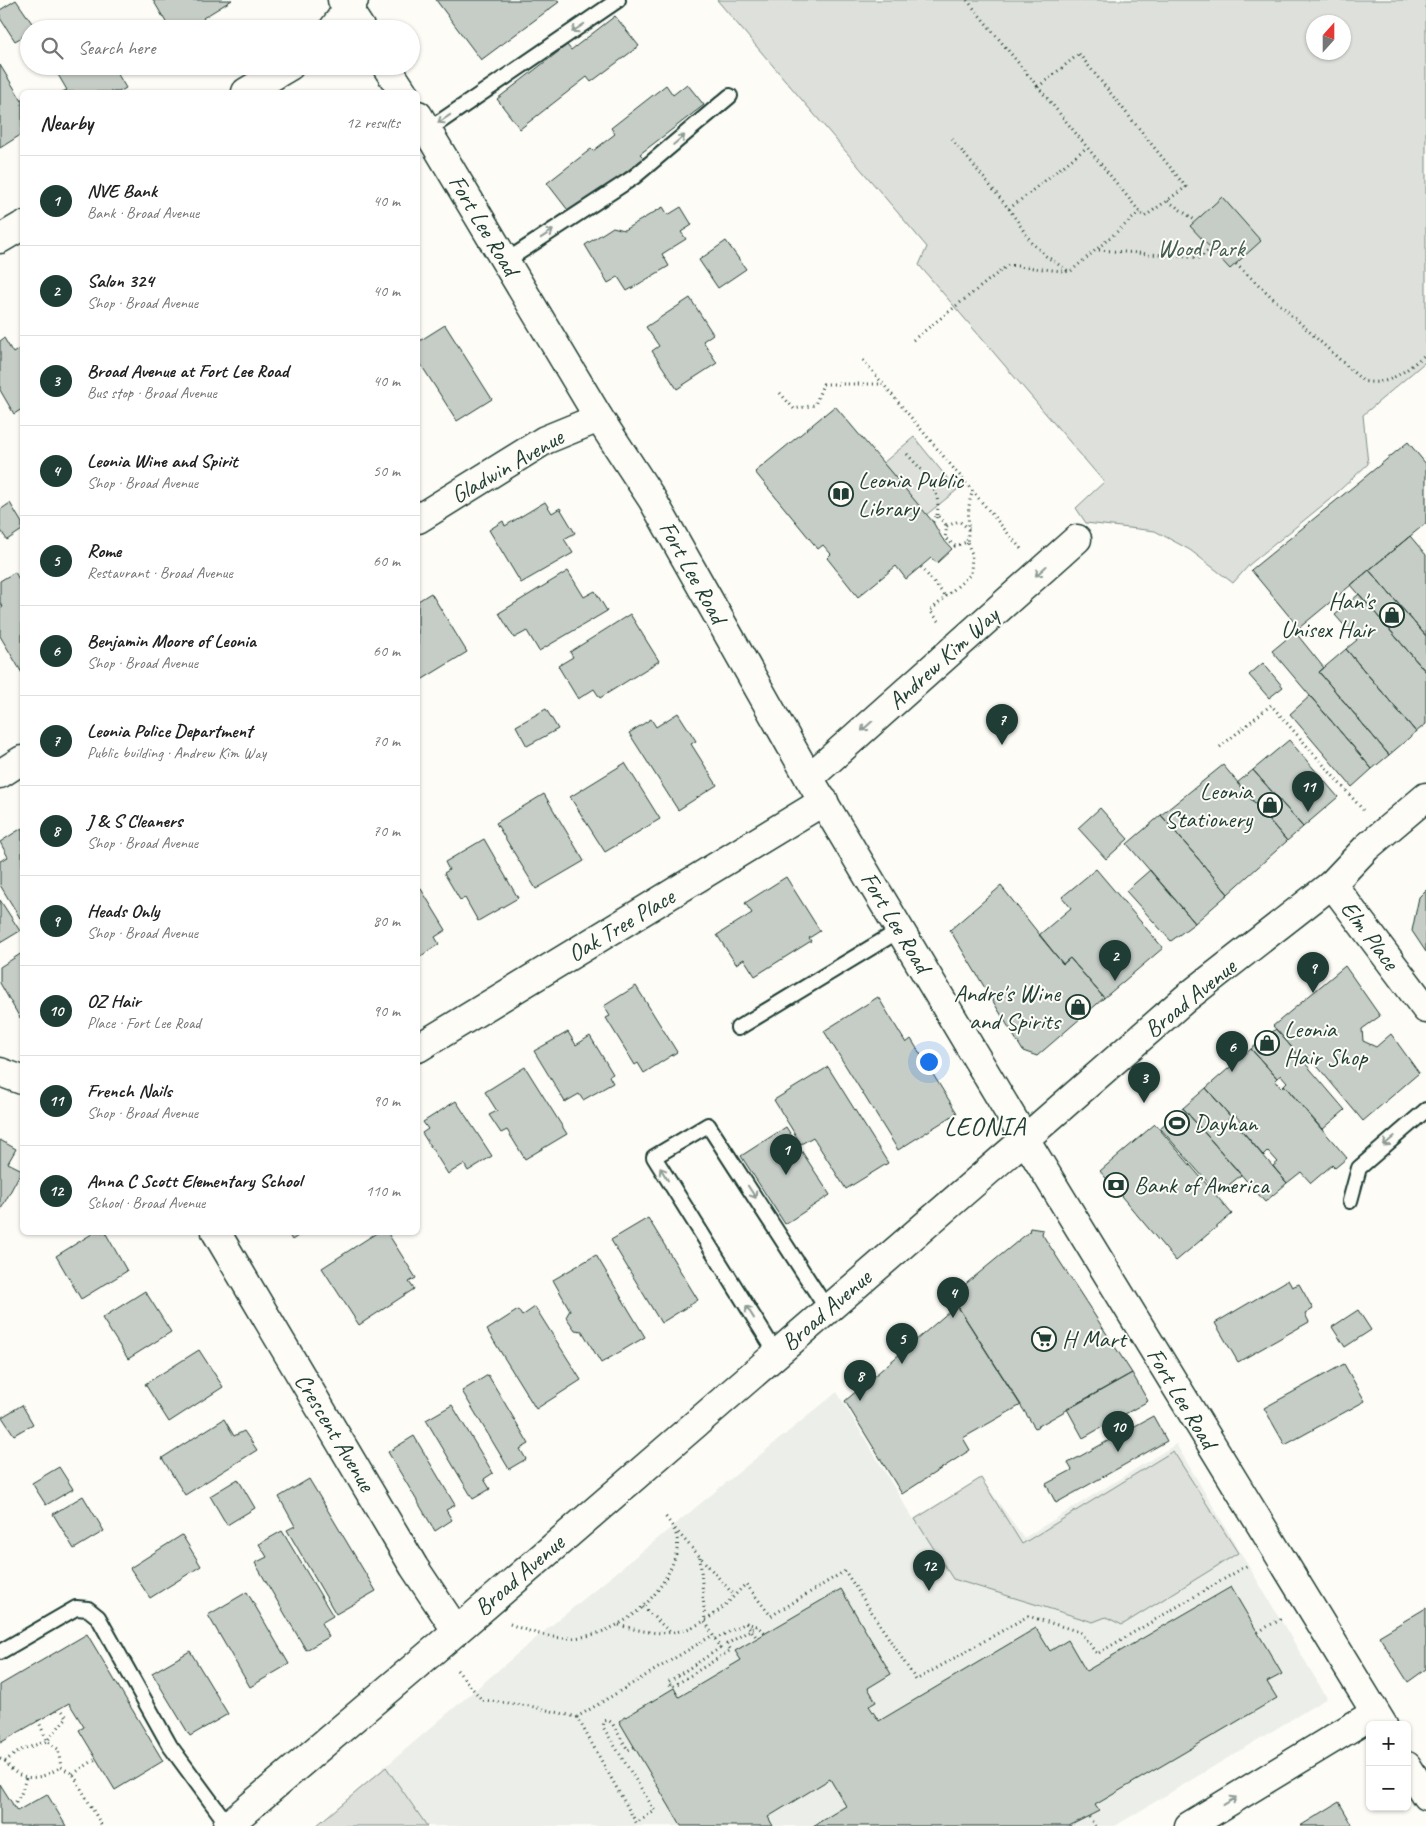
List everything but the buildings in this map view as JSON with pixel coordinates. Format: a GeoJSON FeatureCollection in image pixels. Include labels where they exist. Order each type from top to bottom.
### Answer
{"type":"FeatureCollection","features":[{"type":"Feature","properties":{"kind":"main road"},"geometry":{"type":"LineString","coordinates":[[249,90],[275,75]]}},
{"type":"Feature","properties":{"kind":"main road"},"geometry":{"type":"LineString","coordinates":[[392,75],[402,90]]}},
{"type":"Feature","properties":{"kind":"main road","name":"Fort Lee Road"},"geometry":{"type":"LineString","coordinates":[[422,123],[599,418],[652,499],[809,778],[1025,1139],[1379,1719]]}},
{"type":"Feature","properties":{"kind":"main road"},"geometry":{"type":"LineString","coordinates":[[0,239],[20,227]]}},
{"type":"Feature","properties":{"kind":"main road","name":"Gladwin Avenue"},"geometry":{"type":"LineString","coordinates":[[420,518],[546,440],[599,418]]}},
{"type":"Feature","properties":{"kind":"main road","name":"Andrew Kim Way"},"geometry":{"type":"LineString","coordinates":[[809,778],[1077,539]]}},
{"type":"Feature","properties":{"kind":"main road"},"geometry":{"type":"LineString","coordinates":[[0,774],[20,761]]}},
{"type":"Feature","properties":{"kind":"main road","name":"Broad Avenue"},"geometry":{"type":"LineString","coordinates":[[228,1826],[448,1638],[1186,998],[1332,884],[1383,834],[1426,797]]}},
{"type":"Feature","properties":{"kind":"main road","name":"Oak Tree Place"},"geometry":{"type":"LineString","coordinates":[[420,1047],[824,801]]}},
{"type":"Feature","properties":{"kind":"main road","name":"Elm Place"},"geometry":{"type":"LineString","coordinates":[[1332,884],[1426,1009]]}},
{"type":"Feature","properties":{"kind":"main road"},"geometry":{"type":"LineString","coordinates":[[0,1072],[20,1079]]}},
{"type":"Feature","properties":{"kind":"main road","name":"Crescent Avenue"},"geometry":{"type":"LineString","coordinates":[[218,1235],[414,1567],[448,1638]]}},
{"type":"Feature","properties":{"kind":"main road"},"geometry":{"type":"LineString","coordinates":[[1189,1826],[1379,1719]]}},
{"type":"Feature","properties":{"kind":"main road"},"geometry":{"type":"LineString","coordinates":[[1411,1772],[1426,1796]]}},
{"type":"Feature","properties":{"kind":"lane"},"geometry":{"type":"LineString","coordinates":[[422,123],[618,0]]}},
{"type":"Feature","properties":{"kind":"lane"},"geometry":{"type":"LineString","coordinates":[[506,261],[634,177],[730,96]]}},
{"type":"Feature","properties":{"kind":"lane"},"geometry":{"type":"LineString","coordinates":[[738,1028],[900,930]]}},
{"type":"Feature","properties":{"kind":"lane"},"geometry":{"type":"LineString","coordinates":[[1350,1201],[1358,1168],[1426,1110]]}},
{"type":"Feature","properties":{"kind":"lane"},"geometry":{"type":"LineString","coordinates":[[776,1353],[654,1157],[708,1125],[828,1309]]}},
{"type":"Feature","properties":{"kind":"lane"},"geometry":{"type":"LineString","coordinates":[[0,1652],[76,1608],[88,1609],[98,1616],[170,1746],[228,1826]]}},
{"type":"Feature","properties":{"kind":"path"},"geometry":{"type":"LineString","coordinates":[[967,0],[1144,218],[1186,187],[1079,54],[1038,87]]}},
{"type":"Feature","properties":{"kind":"path"},"geometry":{"type":"LineString","coordinates":[[952,139],[1009,209],[1032,243],[1046,256],[1070,272]]}},
{"type":"Feature","properties":{"kind":"path"},"geometry":{"type":"LineString","coordinates":[[1009,209],[1086,148]]}},
{"type":"Feature","properties":{"kind":"path"},"geometry":{"type":"LineString","coordinates":[[1168,201],[1196,221]]}},
{"type":"Feature","properties":{"kind":"path"},"geometry":{"type":"LineString","coordinates":[[913,340],[1008,265],[1070,272],[1098,250],[1140,212]]}},
{"type":"Feature","properties":{"kind":"path"},"geometry":{"type":"LineString","coordinates":[[1098,250],[1200,258],[1216,244]]}},
{"type":"Feature","properties":{"kind":"path"},"geometry":{"type":"LineString","coordinates":[[1236,264],[1363,381],[1374,384],[1397,378],[1426,354]]}},
{"type":"Feature","properties":{"kind":"path"},"geometry":{"type":"LineString","coordinates":[[863,360],[1040,572]]}},
{"type":"Feature","properties":{"kind":"path"},"geometry":{"type":"LineString","coordinates":[[780,393],[794,409],[815,406],[823,384],[884,384]]}},
{"type":"Feature","properties":{"kind":"path"},"geometry":{"type":"LineString","coordinates":[[907,454],[934,485],[939,502],[937,515],[933,522]]}},
{"type":"Feature","properties":{"kind":"path"},"geometry":{"type":"LineString","coordinates":[[930,611],[970,574],[972,554],[967,542],[969,529],[968,501],[973,491]]}},
{"type":"Feature","properties":{"kind":"path"},"geometry":{"type":"LineString","coordinates":[[937,515],[947,526]]}},
{"type":"Feature","properties":{"kind":"path"},"geometry":{"type":"LineString","coordinates":[[947,526],[959,521],[969,529]]}},
{"type":"Feature","properties":{"kind":"path"},"geometry":{"type":"LineString","coordinates":[[947,526],[945,538],[955,546],[967,542]]}},
{"type":"Feature","properties":{"kind":"path"},"geometry":{"type":"LineString","coordinates":[[921,567],[946,597]]}},
{"type":"Feature","properties":{"kind":"path"},"geometry":{"type":"LineString","coordinates":[[1220,747],[1271,705],[1383,834]]}},
{"type":"Feature","properties":{"kind":"path"},"geometry":{"type":"LineString","coordinates":[[664,1515],[734,1595]]}},
{"type":"Feature","properties":{"kind":"path"},"geometry":{"type":"LineString","coordinates":[[477,1611],[529,1632],[560,1638],[580,1638],[600,1633],[619,1625],[643,1607],[668,1575],[676,1555],[678,1539],[673,1526]]}},
{"type":"Feature","properties":{"kind":"path"},"geometry":{"type":"LineString","coordinates":[[700,1557],[705,1621],[720,1648],[668,1682],[672,1687],[732,1650],[727,1644],[757,1626]]}},
{"type":"Feature","properties":{"kind":"path"},"geometry":{"type":"LineString","coordinates":[[619,1625],[671,1634],[700,1625],[746,1584],[772,1616],[845,1571],[916,1680],[1028,1616],[1080,1632],[1097,1654],[1251,1563]]}},
{"type":"Feature","properties":{"kind":"path"},"geometry":{"type":"LineString","coordinates":[[643,1607],[671,1634]]}},
{"type":"Feature","properties":{"kind":"path"},"geometry":{"type":"LineString","coordinates":[[1279,1609],[1284,1617]]}},
{"type":"Feature","properties":{"kind":"path"},"geometry":{"type":"LineString","coordinates":[[715,1639],[746,1623],[757,1626],[765,1633]]}},
{"type":"Feature","properties":{"kind":"path"},"geometry":{"type":"LineString","coordinates":[[746,1623],[757,1638]]}},
{"type":"Feature","properties":{"kind":"path"},"geometry":{"type":"LineString","coordinates":[[448,1638],[482,1700],[530,1706],[578,1717],[713,1635]]}},
{"type":"Feature","properties":{"kind":"path"},"geometry":{"type":"LineString","coordinates":[[5,1761],[21,1750],[47,1741],[67,1717],[60,1708]]}},
{"type":"Feature","properties":{"kind":"path"},"geometry":{"type":"LineString","coordinates":[[578,1717],[637,1825],[655,1811],[603,1727],[604,1721],[608,1720],[612,1723],[628,1750],[634,1747]]}},
{"type":"Feature","properties":{"kind":"path"},"geometry":{"type":"LineString","coordinates":[[38,1720],[44,1729],[47,1741],[58,1749],[62,1759],[61,1767]]}},
{"type":"Feature","properties":{"kind":"path"},"geometry":{"type":"LineString","coordinates":[[0,1758],[19,1775],[26,1778],[37,1778],[61,1767]]}},
{"type":"Feature","properties":{"kind":"path"},"geometry":{"type":"LineString","coordinates":[[73,1774],[96,1759]]}},
{"type":"Feature","properties":{"kind":"path"},"geometry":{"type":"LineString","coordinates":[[61,1767],[73,1774],[102,1826]]}},
{"type":"Feature","properties":{"kind":"path"},"geometry":{"type":"LineString","coordinates":[[13,1806],[22,1794],[26,1778]]}},
{"type":"Feature","properties":{"kind":"path"},"geometry":{"type":"LineString","coordinates":[[1089,1817],[1095,1826]]}},
{"type":"Feature","properties":{"kind":"shaded area"},"geometry":{"type":"Polygon","coordinates":[[[837,1392],[913,1519],[981,1478],[1024,1538],[1176,1444],[1327,1698],[1115,1826],[316,1826],[530,1643],[837,1392]]]}},
{"type":"Feature","properties":{"kind":"green space","name":"Wood Park"},"geometry":{"type":"Polygon","coordinates":[[[717,0],[1426,0],[1426,365],[1424,363],[1363,415],[1368,464],[1329,500],[1250,564],[1233,583],[1190,550],[1155,531],[1086,523],[1076,508],[1104,482],[919,265],[927,247],[717,0]]]}},
{"type":"Feature","properties":{"kind":"green space"},"geometry":{"type":"Polygon","coordinates":[[[914,437],[957,490],[926,515],[883,463],[914,437]]]}},
{"type":"Feature","properties":{"kind":"green space"},"geometry":{"type":"Polygon","coordinates":[[[1173,1451],[1238,1553],[1122,1625],[1106,1617],[1093,1622],[953,1579],[915,1519],[981,1478],[1022,1544],[1173,1451]]]}},
{"type":"Feature","properties":{"kind":"green space"},"geometry":{"type":"Polygon","coordinates":[[[386,1767],[427,1826],[316,1826],[386,1767]]]}},
{"type":"Feature","properties":{"kind":"place","name":"Leonia Public Library"},"geometry":{"type":"Point","coordinates":[841,494]}},
{"type":"Feature","properties":{"kind":"place","name":"Han's Unisex Hair"},"geometry":{"type":"Point","coordinates":[1392,615]}},
{"type":"Feature","properties":{"kind":"place","name":"Leonia Police Department"},"geometry":{"type":"Point","coordinates":[1002,745]}},
{"type":"Feature","properties":{"kind":"place","name":"Leonia Stationery"},"geometry":{"type":"Point","coordinates":[1270,805]}},
{"type":"Feature","properties":{"kind":"place","name":"French Nails"},"geometry":{"type":"Point","coordinates":[1308,812]}},
{"type":"Feature","properties":{"kind":"place","name":"Salon 324"},"geometry":{"type":"Point","coordinates":[1115,981]}},
{"type":"Feature","properties":{"kind":"place","name":"Heads Only"},"geometry":{"type":"Point","coordinates":[1313,993]}},
{"type":"Feature","properties":{"kind":"place","name":"Andre's Wine and Spirits"},"geometry":{"type":"Point","coordinates":[1078,1007]}},
{"type":"Feature","properties":{"kind":"place","name":"Leonia Hair Shop"},"geometry":{"type":"Point","coordinates":[1267,1043]}},
{"type":"Feature","properties":{"kind":"place","name":"Benjamin Moore of Leonia"},"geometry":{"type":"Point","coordinates":[1232,1072]}},
{"type":"Feature","properties":{"kind":"place","name":"Broad Avenue at Fort Lee Road"},"geometry":{"type":"Point","coordinates":[1144,1103]}},
{"type":"Feature","properties":{"kind":"place","name":"Dayhan"},"geometry":{"type":"Point","coordinates":[1177,1123]}},
{"type":"Feature","properties":{"kind":"place","name":"NVE Bank"},"geometry":{"type":"Point","coordinates":[786,1175]}},
{"type":"Feature","properties":{"kind":"place","name":"Bank of America"},"geometry":{"type":"Point","coordinates":[1116,1185]}},
{"type":"Feature","properties":{"kind":"place","name":"Leonia Wine and Spirit"},"geometry":{"type":"Point","coordinates":[953,1318]}},
{"type":"Feature","properties":{"kind":"place","name":"H Mart"},"geometry":{"type":"Point","coordinates":[1044,1339]}},
{"type":"Feature","properties":{"kind":"place","name":"Rome"},"geometry":{"type":"Point","coordinates":[902,1364]}},
{"type":"Feature","properties":{"kind":"place","name":"J & S Cleaners"},"geometry":{"type":"Point","coordinates":[860,1401]}},
{"type":"Feature","properties":{"kind":"place","name":"OZ Hair"},"geometry":{"type":"Point","coordinates":[1118,1452]}},
{"type":"Feature","properties":{"kind":"place","name":"Anna C Scott Elementary School"},"geometry":{"type":"Point","coordinates":[929,1591]}},
{"type":"Feature","properties":{"kind":"district","name":"LEONIA"},"geometry":{"type":"Point","coordinates":[985,1126]}}]}
